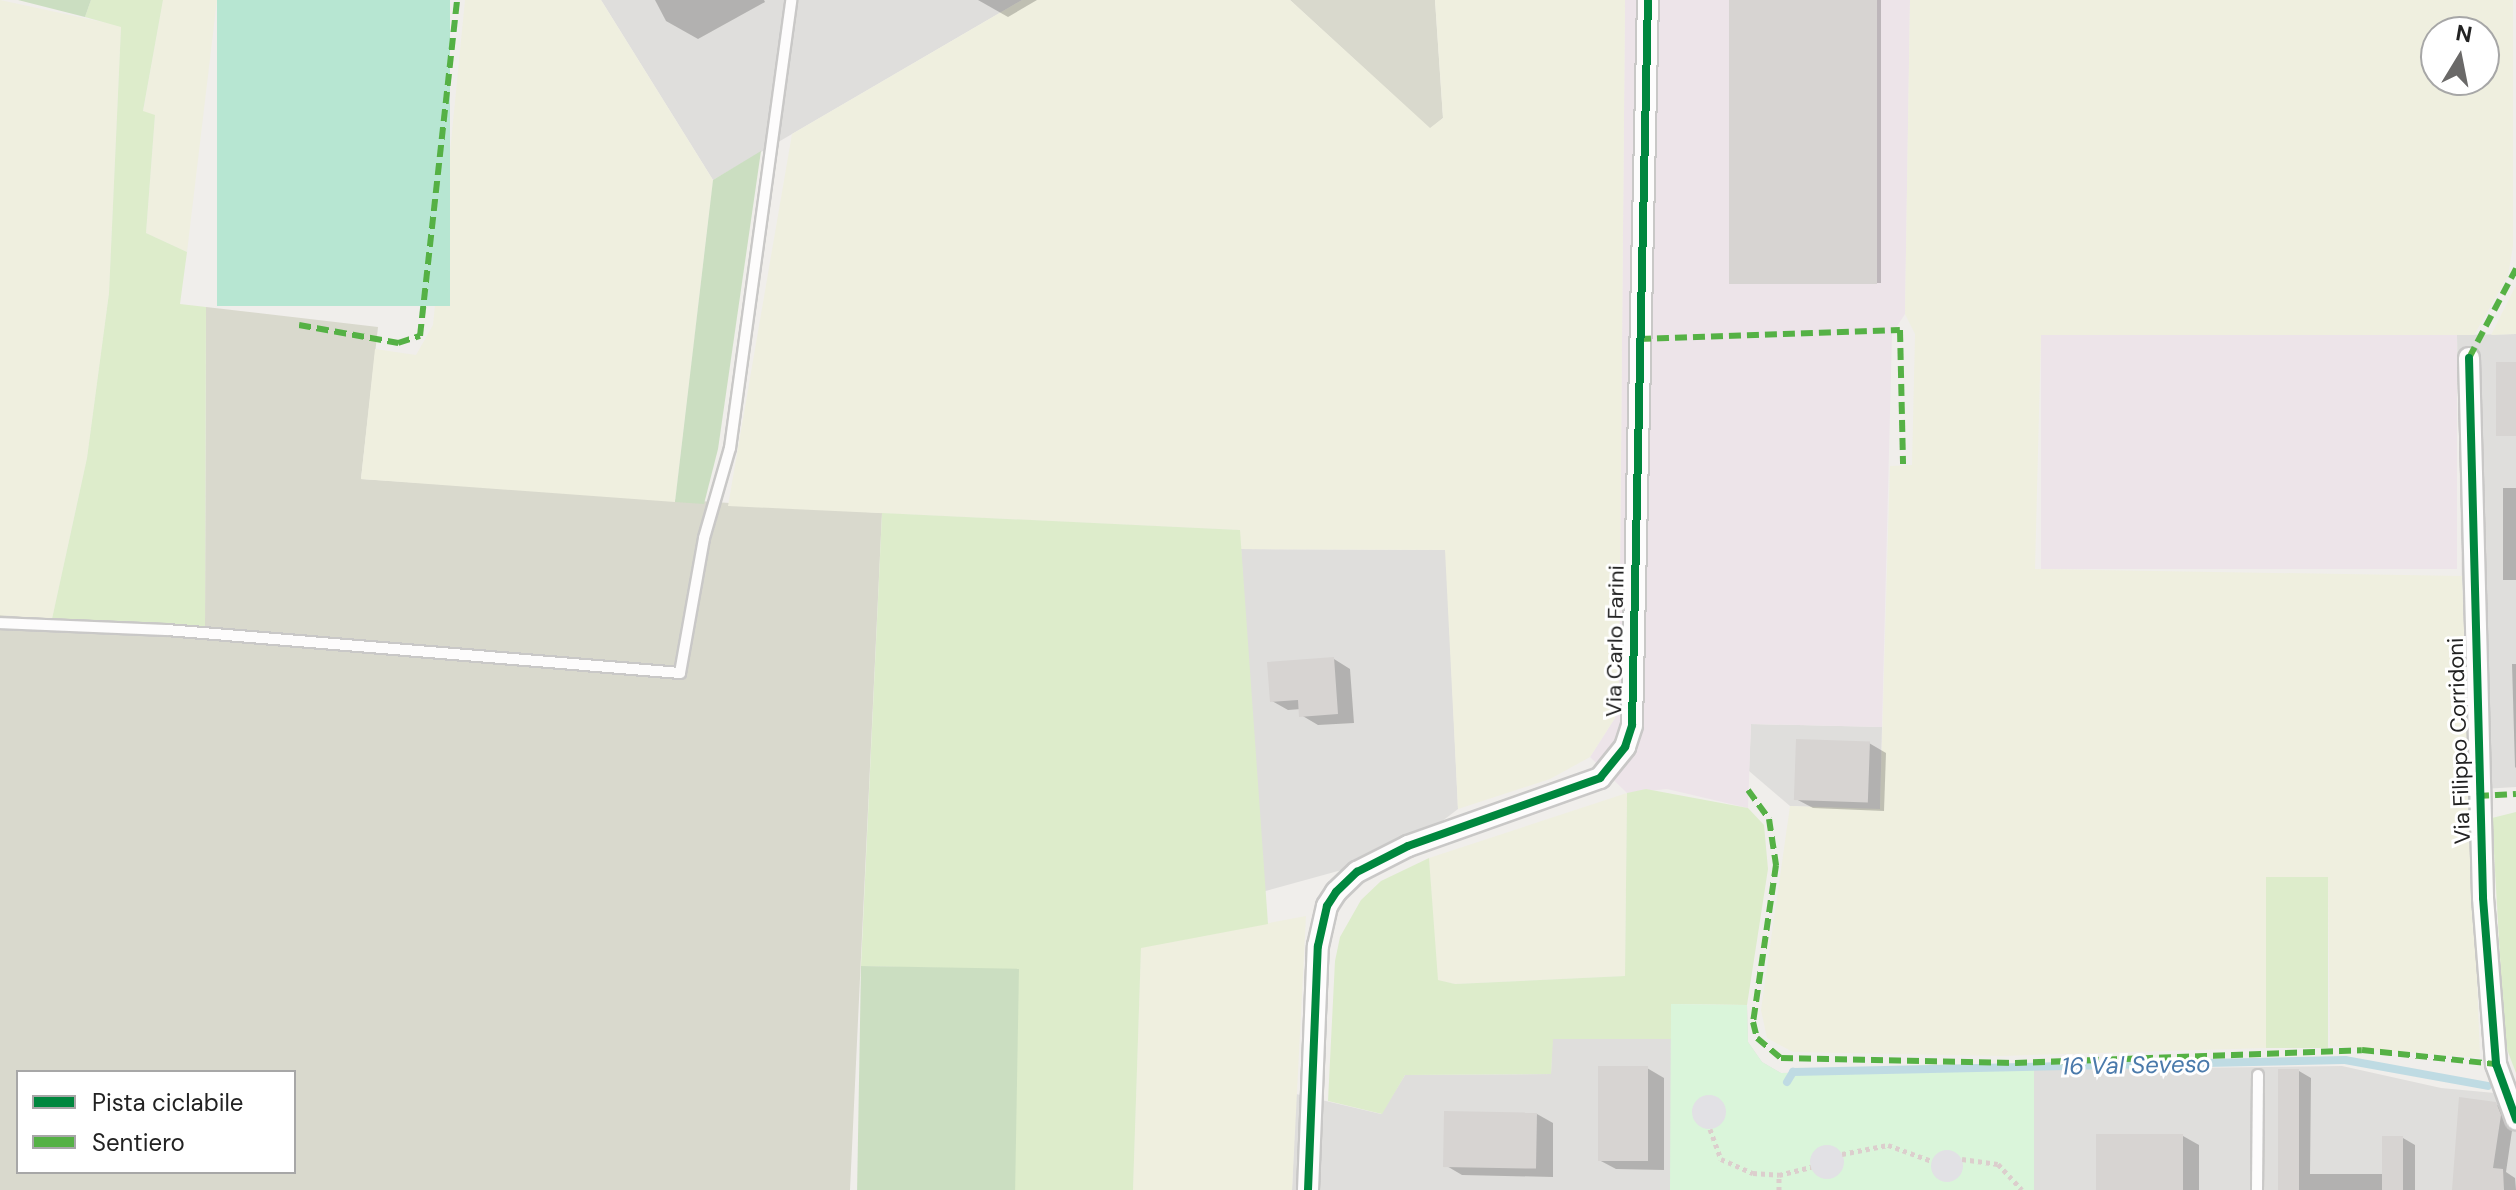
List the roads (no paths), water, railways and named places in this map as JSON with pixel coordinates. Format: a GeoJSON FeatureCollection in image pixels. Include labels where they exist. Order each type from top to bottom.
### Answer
{"type":"FeatureCollection","features":[{"type":"Feature","properties":{"kind":"street","name":"Via Carlo Farini"},"geometry":{"type":"LineString","coordinates":[[1308,1190],[1318,946],[1327,906],[1336,892],[1357,872],[1408,846],[1600,778],[1625,747],[1632,725],[1648,0]]}},
{"type":"Feature","properties":{"kind":"street","name":"Via Filippo Corridoni"},"geometry":{"type":"LineString","coordinates":[[2469,358],[2481,870],[2496,1064],[2516,1119]]}},
{"type":"Feature","properties":{"kind":"lane"},"geometry":{"type":"LineString","coordinates":[[0,623],[167,630],[680,673],[704,538],[730,448],[791,0]]}},
{"type":"Feature","properties":{"kind":"lane"},"geometry":{"type":"LineString","coordinates":[[2257,1190],[2258,1075]]}},
{"type":"Feature","properties":{"kind":"waterway","name":"16 Val Seveso"},"geometry":{"type":"LineString","coordinates":[[1787,1082],[1793,1072],[2345,1060],[2488,1086]]}}]}
